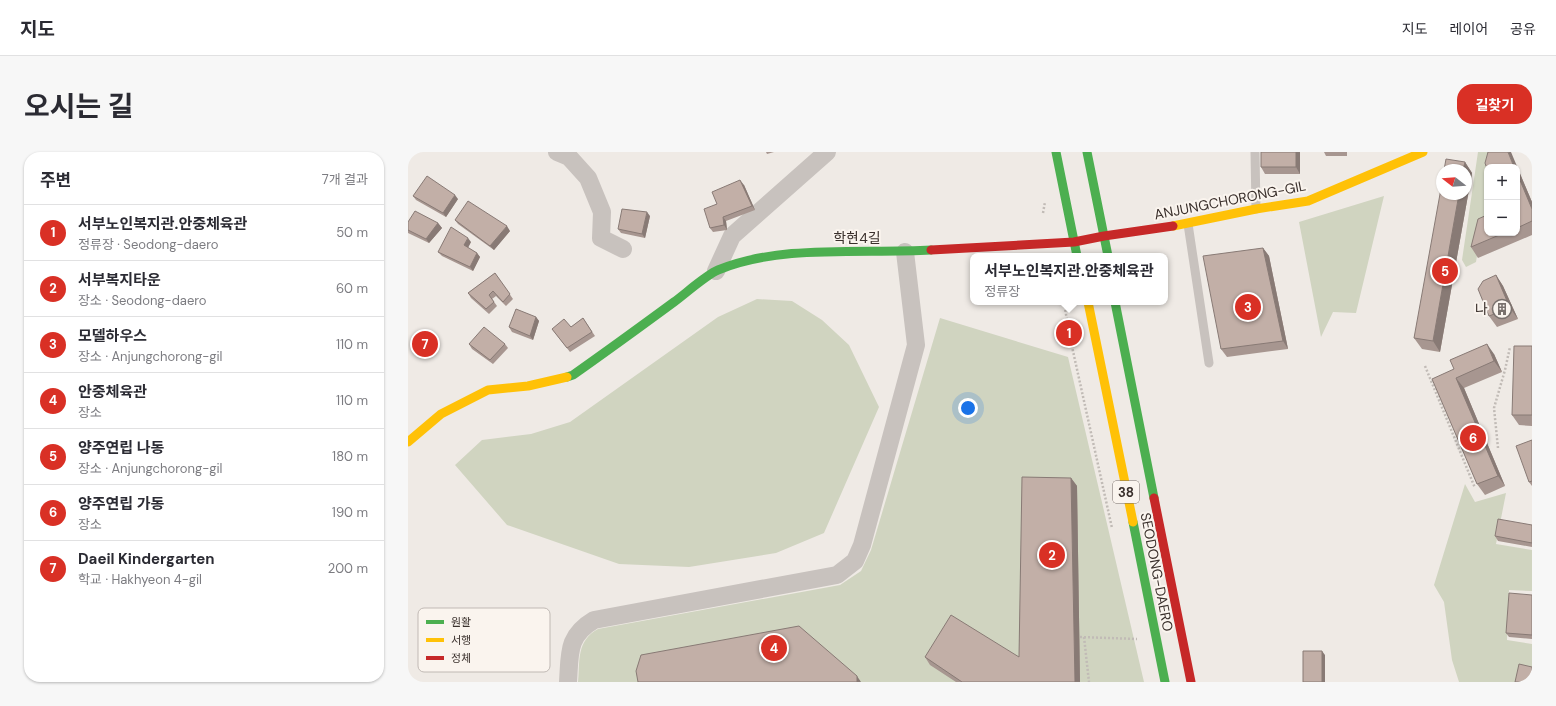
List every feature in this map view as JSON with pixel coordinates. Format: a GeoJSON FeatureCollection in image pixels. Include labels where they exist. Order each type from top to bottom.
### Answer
{"type":"FeatureCollection","features":[{"type":"Feature","properties":{"kind":"street"},"geometry":{"type":"LineString","coordinates":[[557,152],[569,157],[588,178],[602,212],[600,238],[623,249]]}},
{"type":"Feature","properties":{"kind":"street"},"geometry":{"type":"LineString","coordinates":[[716,271],[732,236],[827,152]]}},
{"type":"Feature","properties":{"kind":"street"},"geometry":{"type":"LineString","coordinates":[[1056,152],[1076,253]]}},
{"type":"Feature","properties":{"kind":"street"},"geometry":{"type":"LineString","coordinates":[[1087,152],[1107,253]]}},
{"type":"Feature","properties":{"kind":"street","name":"ANJUNGCHORONG-GIL"},"geometry":{"type":"LineString","coordinates":[[1074,242],[1104,236],[1188,224],[1256,209],[1308,201],[1423,152]]}},
{"type":"Feature","properties":{"kind":"street","name":"학현4길"},"geometry":{"type":"LineString","coordinates":[[408,442],[441,414],[488,390],[528,386],[573,375],[716,271],[746,260],[774,256],[828,252],[905,252],[1074,242]]}},
{"type":"Feature","properties":{"kind":"street"},"geometry":{"type":"LineString","coordinates":[[568,682],[572,643],[581,629],[594,620],[837,575],[855,561],[862,545],[916,345],[905,252]]}},
{"type":"Feature","properties":{"kind":"street","name":"SEODONG-DAERO"},"geometry":{"type":"LineString","coordinates":[[1089,305],[1165,682]]}},
{"type":"Feature","properties":{"kind":"street","name":"SEODONG-DAERO"},"geometry":{"type":"LineString","coordinates":[[1116,305],[1191,682]]}},
{"type":"Feature","properties":{"kind":"lane"},"geometry":{"type":"LineString","coordinates":[[1255,152],[1256,209]]}},
{"type":"Feature","properties":{"kind":"lane"},"geometry":{"type":"LineString","coordinates":[[1188,224],[1209,363]]}},
{"type":"Feature","properties":{"kind":"path"},"geometry":{"type":"LineString","coordinates":[[1498,448],[1494,408],[1510,347]]}},
{"type":"Feature","properties":{"kind":"path"},"geometry":{"type":"LineString","coordinates":[[1425,366],[1476,488]]}},
{"type":"Feature","properties":{"kind":"path"},"geometry":{"type":"LineString","coordinates":[[1080,636],[1141,639]]}},
{"type":"Feature","properties":{"kind":"path"},"geometry":{"type":"LineString","coordinates":[[1084,637],[1089,682]]}},
{"type":"Feature","properties":{"kind":"green space"},"geometry":{"type":"Polygon","coordinates":[[[1478,152],[1495,152],[1489,164],[1484,164],[1484,228],[1481,230],[1476,262],[1466,267],[1462,260],[1478,152]]]}},
{"type":"Feature","properties":{"kind":"green space"},"geometry":{"type":"Polygon","coordinates":[[[1384,196],[1356,313],[1333,312],[1321,337],[1299,222],[1384,196]]]}},
{"type":"Feature","properties":{"kind":"green space"},"geometry":{"type":"Polygon","coordinates":[[[757,299],[792,301],[822,320],[849,345],[879,407],[824,533],[776,553],[689,567],[619,564],[507,525],[455,465],[482,440],[531,434],[570,422],[718,317],[757,299]]]}},
{"type":"Feature","properties":{"kind":"green space"},"geometry":{"type":"Polygon","coordinates":[[[940,318],[1068,357],[1144,682],[578,682],[580,652],[586,639],[598,629],[840,585],[861,571],[871,550],[940,318]]]}},
{"type":"Feature","properties":{"kind":"green space"},"geometry":{"type":"Polygon","coordinates":[[[1465,484],[1475,502],[1506,493],[1496,544],[1532,550],[1532,591],[1509,590],[1507,640],[1532,644],[1532,668],[1518,682],[1459,682],[1452,660],[1444,602],[1434,585],[1465,484]]]}},
{"type":"Feature","properties":{"kind":"building"},"geometry":{"type":"Polygon","coordinates":[[[1261,152],[1296,152],[1296,167],[1261,167],[1261,152]]]}},
{"type":"Feature","properties":{"kind":"building"},"geometry":{"type":"Polygon","coordinates":[[[1488,152],[1508,152],[1513,164],[1485,164],[1488,152]]]}},
{"type":"Feature","properties":{"kind":"building"},"geometry":{"type":"Polygon","coordinates":[[[1446,159],[1465,162],[1464,164],[1445,164],[1446,159]]]}},
{"type":"Feature","properties":{"kind":"building"},"geometry":{"type":"Polygon","coordinates":[[[427,176],[455,195],[443,213],[413,196],[427,176]]]}},
{"type":"Feature","properties":{"kind":"building"},"geometry":{"type":"Polygon","coordinates":[[[740,180],[752,206],[723,217],[724,225],[710,228],[704,209],[717,204],[712,192],[740,180]]]}},
{"type":"Feature","properties":{"kind":"building"},"geometry":{"type":"Polygon","coordinates":[[[1520,180],[1532,209],[1532,221],[1520,227],[1520,180]]]}},
{"type":"Feature","properties":{"kind":"building"},"geometry":{"type":"Polygon","coordinates":[[[1439,200],[1458,200],[1433,341],[1414,338],[1439,200]]]}},
{"type":"Feature","properties":{"kind":"building"},"geometry":{"type":"Polygon","coordinates":[[[468,201],[507,226],[490,246],[455,220],[468,201]]]}},
{"type":"Feature","properties":{"kind":"building"},"geometry":{"type":"Polygon","coordinates":[[[622,209],[647,212],[642,234],[618,229],[622,209]]]}},
{"type":"Feature","properties":{"kind":"building"},"geometry":{"type":"Polygon","coordinates":[[[415,211],[438,223],[426,239],[408,230],[408,222],[415,211]]]}},
{"type":"Feature","properties":{"kind":"building"},"geometry":{"type":"Polygon","coordinates":[[[1484,216],[1484,236],[1497,236],[1471,247],[1478,219],[1484,216]]]}},
{"type":"Feature","properties":{"kind":"building"},"geometry":{"type":"Polygon","coordinates":[[[451,227],[468,238],[464,245],[477,253],[470,267],[438,252],[451,227]]]}},
{"type":"Feature","properties":{"kind":"building"},"geometry":{"type":"Polygon","coordinates":[[[1263,248],[1283,341],[1221,349],[1203,256],[1263,248]]]}},
{"type":"Feature","properties":{"kind":"building"},"geometry":{"type":"Polygon","coordinates":[[[495,273],[510,294],[503,302],[493,291],[489,295],[494,302],[486,309],[468,293],[495,273]]]}},
{"type":"Feature","properties":{"kind":"building"},"geometry":{"type":"Polygon","coordinates":[[[1496,275],[1510,308],[1489,316],[1478,289],[1483,281],[1496,275]]]}},
{"type":"Feature","properties":{"kind":"building"},"geometry":{"type":"Polygon","coordinates":[[[516,309],[536,317],[530,336],[509,327],[516,309]]]}},
{"type":"Feature","properties":{"kind":"building"},"geometry":{"type":"Polygon","coordinates":[[[583,318],[592,332],[567,348],[552,329],[564,319],[571,327],[583,318]]]}},
{"type":"Feature","properties":{"kind":"building"},"geometry":{"type":"Polygon","coordinates":[[[484,327],[505,344],[490,360],[469,344],[484,327]]]}},
{"type":"Feature","properties":{"kind":"building"},"geometry":{"type":"Polygon","coordinates":[[[1487,344],[1494,361],[1456,378],[1498,476],[1477,484],[1432,379],[1454,369],[1450,360],[1487,344]]]}},
{"type":"Feature","properties":{"kind":"building"},"geometry":{"type":"Polygon","coordinates":[[[1514,346],[1532,346],[1532,415],[1512,415],[1514,346]]]}},
{"type":"Feature","properties":{"kind":"building"},"geometry":{"type":"Polygon","coordinates":[[[1532,440],[1532,481],[1529,482],[1516,446],[1532,440]]]}},
{"type":"Feature","properties":{"kind":"building"},"geometry":{"type":"Polygon","coordinates":[[[1022,477],[1071,478],[1075,682],[962,682],[925,657],[951,615],[1019,657],[1022,477]]]}},
{"type":"Feature","properties":{"kind":"building"},"geometry":{"type":"Polygon","coordinates":[[[1498,519],[1532,525],[1532,543],[1495,536],[1498,519]]]}},
{"type":"Feature","properties":{"kind":"building"},"geometry":{"type":"Polygon","coordinates":[[[1509,593],[1532,595],[1532,635],[1506,633],[1509,593]]]}},
{"type":"Feature","properties":{"kind":"building"},"geometry":{"type":"Polygon","coordinates":[[[799,626],[857,676],[857,682],[638,682],[636,671],[641,655],[799,626]]]}},
{"type":"Feature","properties":{"kind":"building"},"geometry":{"type":"Polygon","coordinates":[[[1303,651],[1322,651],[1322,682],[1303,682],[1303,651]]]}},
{"type":"Feature","properties":{"kind":"building"},"geometry":{"type":"Polygon","coordinates":[[[1519,664],[1532,667],[1532,682],[1515,682],[1519,664]]]}},
{"type":"Feature","properties":{"kind":"traffic: fast"},"geometry":{"type":"LineString","coordinates":[[1056,152],[1076,253]]}},
{"type":"Feature","properties":{"kind":"traffic: fast"},"geometry":{"type":"LineString","coordinates":[[1087,152],[1107,253]]}},
{"type":"Feature","properties":{"kind":"traffic: fast"},"geometry":{"type":"LineString","coordinates":[[567,377],[573,375],[586,366],[702,280],[718,270],[742,262],[768,256],[795,253],[931,250]]}},
{"type":"Feature","properties":{"kind":"traffic: fast"},"geometry":{"type":"LineString","coordinates":[[1116,305],[1154,498]]}},
{"type":"Feature","properties":{"kind":"traffic: fast"},"geometry":{"type":"LineString","coordinates":[[1133,522],[1165,682]]}},
{"type":"Feature","properties":{"kind":"traffic: slow"},"geometry":{"type":"LineString","coordinates":[[1173,226],[1256,209],[1308,201],[1423,152]]}},
{"type":"Feature","properties":{"kind":"traffic: slow"},"geometry":{"type":"LineString","coordinates":[[1089,305],[1133,522]]}},
{"type":"Feature","properties":{"kind":"traffic: slow"},"geometry":{"type":"LineString","coordinates":[[408,442],[441,414],[488,390],[528,386],[567,377]]}},
{"type":"Feature","properties":{"kind":"traffic: jam"},"geometry":{"type":"LineString","coordinates":[[931,250],[1074,242],[1173,226]]}},
{"type":"Feature","properties":{"kind":"traffic: jam"},"geometry":{"type":"LineString","coordinates":[[1154,498],[1191,682]]}},
{"type":"Feature","properties":{"kind":"place","name":"양주연립 나동"},"geometry":{"type":"Point","coordinates":[1445,271]}},
{"type":"Feature","properties":{"kind":"place","name":"모델하우스"},"geometry":{"type":"Point","coordinates":[1248,307]}},
{"type":"Feature","properties":{"kind":"place","name":"나"},"geometry":{"type":"Point","coordinates":[1502,309]}},
{"type":"Feature","properties":{"kind":"place","name":"서부노인복지관.안중체육관"},"geometry":{"type":"Point","coordinates":[1069,333]}},
{"type":"Feature","properties":{"kind":"place","name":"Daeil Kindergarten"},"geometry":{"type":"Point","coordinates":[425,344]}},
{"type":"Feature","properties":{"kind":"place","name":"양주연립 가동"},"geometry":{"type":"Point","coordinates":[1473,438]}},
{"type":"Feature","properties":{"kind":"place","name":"서부복지타운"},"geometry":{"type":"Point","coordinates":[1052,555]}},
{"type":"Feature","properties":{"kind":"place","name":"안중체육관"},"geometry":{"type":"Point","coordinates":[774,648]}}]}
